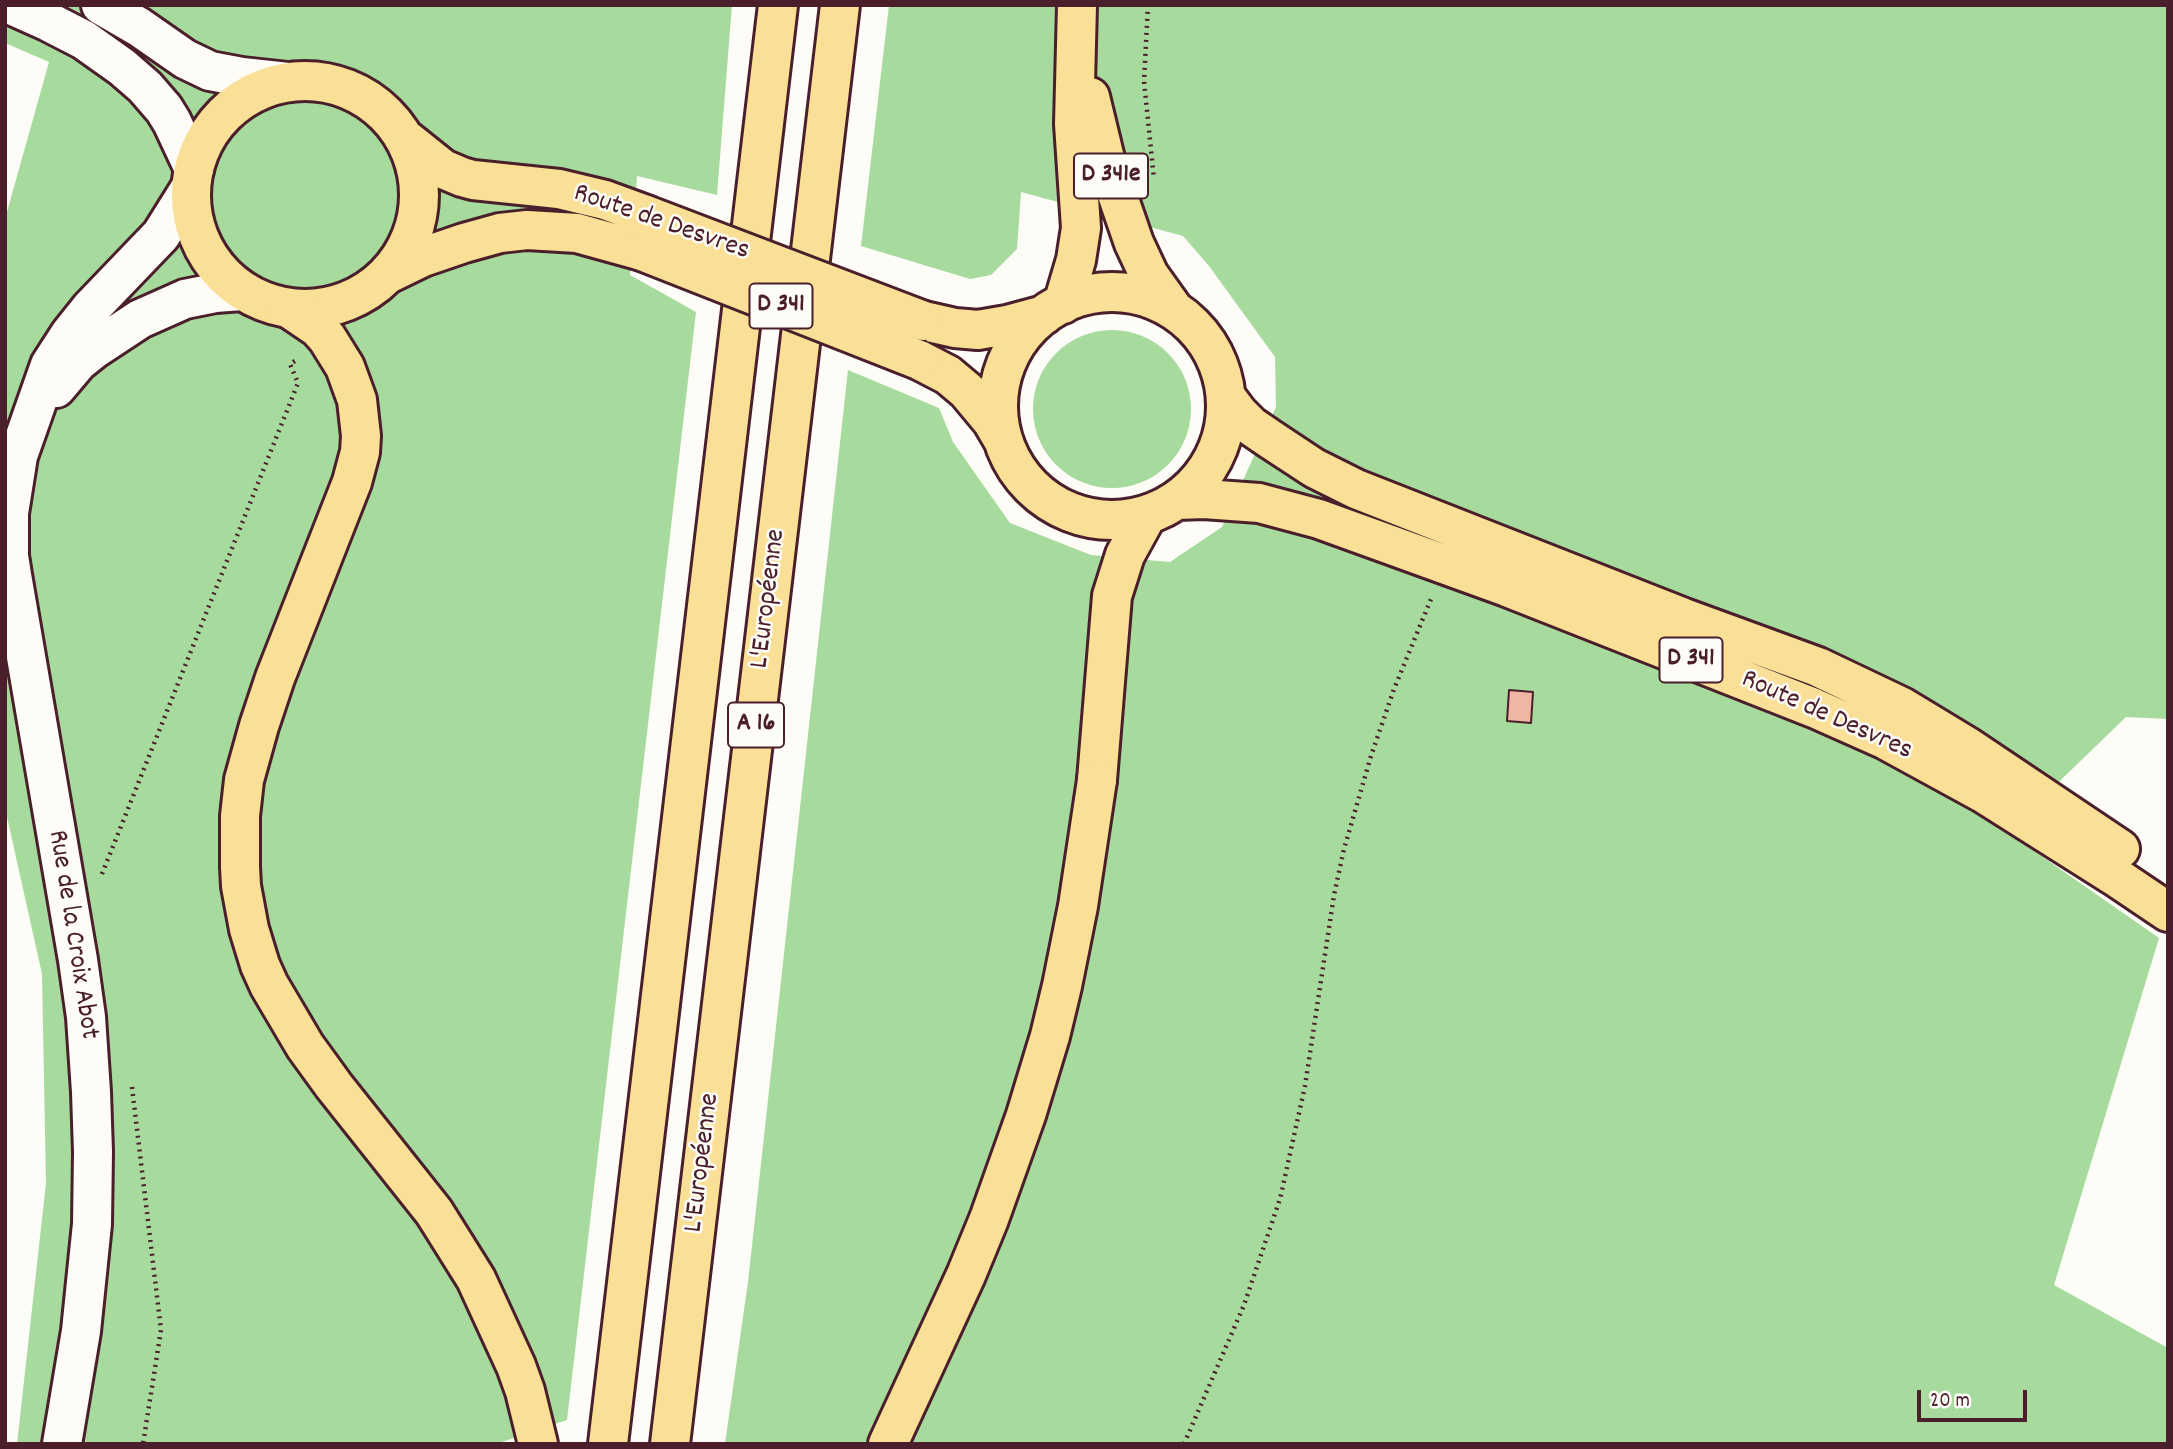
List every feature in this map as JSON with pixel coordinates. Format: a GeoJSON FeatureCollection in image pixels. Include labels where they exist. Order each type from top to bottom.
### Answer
{"type":"FeatureCollection","features":[{"type":"Feature","properties":{"kind":"main road","name":"A 16"},"geometry":{"type":"LineString","coordinates":[[608,1444],[778,5]]}},
{"type":"Feature","properties":{"kind":"main road","name":"L'Européenne"},"geometry":{"type":"LineString","coordinates":[[670,1444],[840,5]]}},
{"type":"Feature","properties":{"kind":"main road","name":"D 341e"},"geometry":{"type":"LineString","coordinates":[[1053,309],[1076,260],[1081,228],[1074,124],[1077,18]]}},
{"type":"Feature","properties":{"kind":"main road","name":"D 341e"},"geometry":{"type":"LineString","coordinates":[[1077,18],[1099,138],[1131,235],[1149,275],[1174,310]]}},
{"type":"Feature","properties":{"kind":"main road"},"geometry":{"type":"LineString","coordinates":[[290,309],[325,308],[348,301],[369,289],[388,274],[408,244],[419,209],[416,172],[403,137],[389,117],[348,90],[325,83],[288,82],[253,94],[223,116],[202,146],[192,178],[195,223],[203,246],[224,275],[242,291],[265,302],[290,309],[307,319],[327,338],[345,367],[357,400],[361,427],[360,452],[352,482],[275,678],[244,779],[240,816],[240,867],[244,906],[260,965],[287,1017],[327,1076],[434,1212],[477,1279],[516,1366],[538,1444]]}},
{"type":"Feature","properties":{"kind":"main road","name":"Route de Desvres"},"geometry":{"type":"LineString","coordinates":[[403,137],[443,169],[462,177],[559,189],[605,200],[644,233],[948,374],[967,391],[992,421],[1003,440]]}},
{"type":"Feature","properties":{"kind":"main road","name":"Route de Desvres"},"geometry":{"type":"LineString","coordinates":[[388,274],[423,257],[500,233],[527,230],[644,233],[924,321],[955,328],[978,330],[1007,325],[1053,309]]}},
{"type":"Feature","properties":{"kind":"main road"},"geometry":{"type":"LineString","coordinates":[[888,1444],[989,1219],[1026,1115],[1050,1036],[1078,906],[1097,780],[1112,596],[1125,555],[1162,508],[1201,478],[1218,450],[1226,418],[1226,397],[1219,366],[1210,347],[1191,323],[1174,310],[1146,297],[1114,292],[1093,294],[1053,309],[1028,330],[1015,347],[1002,376],[998,408],[1003,440],[1012,461],[1024,479],[1040,495],[1059,508],[1080,516],[1125,520],[1162,508]]}},
{"type":"Feature","properties":{"kind":"main road","name":"Route de Desvres"},"geometry":{"type":"LineString","coordinates":[[1226,397],[1251,426],[1314,468],[1356,489],[1684,618],[1818,667],[1902,707],[1969,747],[2168,882]]}},
{"type":"Feature","properties":{"kind":"main road","name":"Route de Desvres"},"geometry":{"type":"LineString","coordinates":[[1162,508],[1223,500],[1275,506],[1319,519],[1447,565],[1786,697],[1886,740],[1983,793],[2168,912]]}},
{"type":"Feature","properties":{"kind":"street"},"geometry":{"type":"LineString","coordinates":[[11,5],[84,40],[145,87],[172,122],[192,178]]}},
{"type":"Feature","properties":{"kind":"street"},"geometry":{"type":"LineString","coordinates":[[101,5],[185,59],[210,71],[288,82]]}},
{"type":"Feature","properties":{"kind":"street","name":"Rue de la Croix Abot"},"geometry":{"type":"LineString","coordinates":[[62,1444],[81,1331],[91,1243],[92,1102],[88,1040],[78,960],[9,556],[9,513],[18,456],[50,365],[90,309],[150,248],[170,222],[192,178]]}},
{"type":"Feature","properties":{"kind":"street","name":"Rue de la Croix Abot"},"geometry":{"type":"LineString","coordinates":[[27,430],[64,378],[108,338],[153,312],[184,299],[242,291]]}},
{"type":"Feature","properties":{"kind":"path"},"geometry":{"type":"LineString","coordinates":[[1148,5],[1144,81],[1155,187]]}},
{"type":"Feature","properties":{"kind":"path"},"geometry":{"type":"LineString","coordinates":[[99,883],[298,383],[290,364],[327,338]]}},
{"type":"Feature","properties":{"kind":"path"},"geometry":{"type":"LineString","coordinates":[[1184,1444],[1244,1305],[1280,1199],[1305,1086],[1334,895],[1344,849],[1394,689],[1447,565]]}},
{"type":"Feature","properties":{"kind":"green space"},"geometry":{"type":"Polygon","coordinates":[[[5,5],[732,5],[717,195],[637,176],[630,275],[696,312],[567,1420],[496,1444],[17,1444],[46,1183],[42,974],[5,808],[5,219],[49,62],[5,43],[5,5]]]}},
{"type":"Feature","properties":{"kind":"green space"},"geometry":{"type":"Polygon","coordinates":[[[889,5],[2168,5],[2168,719],[2126,717],[2007,832],[2159,938],[2054,1285],[2168,1348],[2168,1444],[725,1444],[748,1282],[848,370],[939,408],[953,442],[1010,523],[1091,555],[1170,562],[1222,527],[1276,407],[1275,357],[1209,266],[1183,236],[1021,192],[1017,249],[991,275],[970,279],[861,246],[889,5]]]}},
{"type":"Feature","properties":{"kind":"green space"},"geometry":{"type":"Polygon","coordinates":[[[1112,330],[1142,336],[1168,353],[1185,379],[1191,409],[1185,439],[1168,465],[1142,482],[1112,488],[1082,482],[1056,465],[1039,439],[1033,409],[1039,379],[1056,353],[1082,336],[1112,330]]]}},
{"type":"Feature","properties":{"kind":"building"},"geometry":{"type":"Polygon","coordinates":[[[1509,690],[1533,692],[1531,723],[1507,721],[1509,690]]]}}]}
